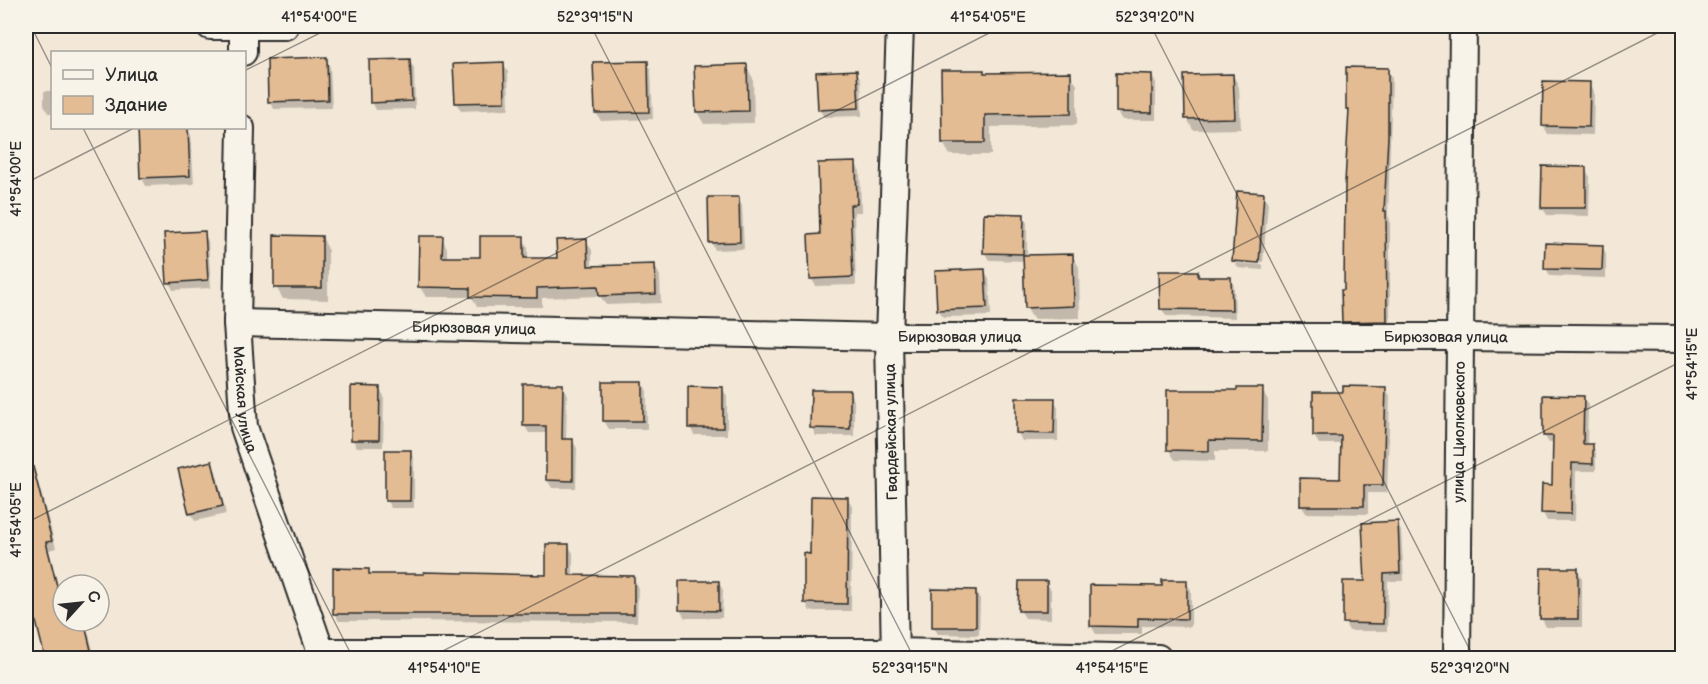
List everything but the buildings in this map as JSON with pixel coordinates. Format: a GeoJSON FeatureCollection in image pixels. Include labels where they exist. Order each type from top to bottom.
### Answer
{"type":"FeatureCollection","features":[{"type":"Feature","properties":{"kind":"street"},"geometry":{"type":"LineString","coordinates":[[210,26],[285,26]]}},
{"type":"Feature","properties":{"kind":"street"},"geometry":{"type":"LineString","coordinates":[[243,26],[243,51]]}},
{"type":"Feature","properties":{"kind":"street","name":"Гвардейская улица"},"geometry":{"type":"LineString","coordinates":[[895,655],[889,337],[900,26]]}},
{"type":"Feature","properties":{"kind":"street","name":"улица Циолковского"},"geometry":{"type":"LineString","coordinates":[[1457,658],[1463,26]]}},
{"type":"Feature","properties":{"kind":"street","name":"Майская улица"},"geometry":{"type":"LineString","coordinates":[[241,129],[237,323],[244,427],[322,656]]}},
{"type":"Feature","properties":{"kind":"street","name":"Бирюзовая улица"},"geometry":{"type":"LineString","coordinates":[[237,323],[889,337],[1683,339]]}},
{"type":"Feature","properties":{"kind":"street"},"geometry":{"type":"LineString","coordinates":[[322,656],[895,655],[1158,658]]}}]}
